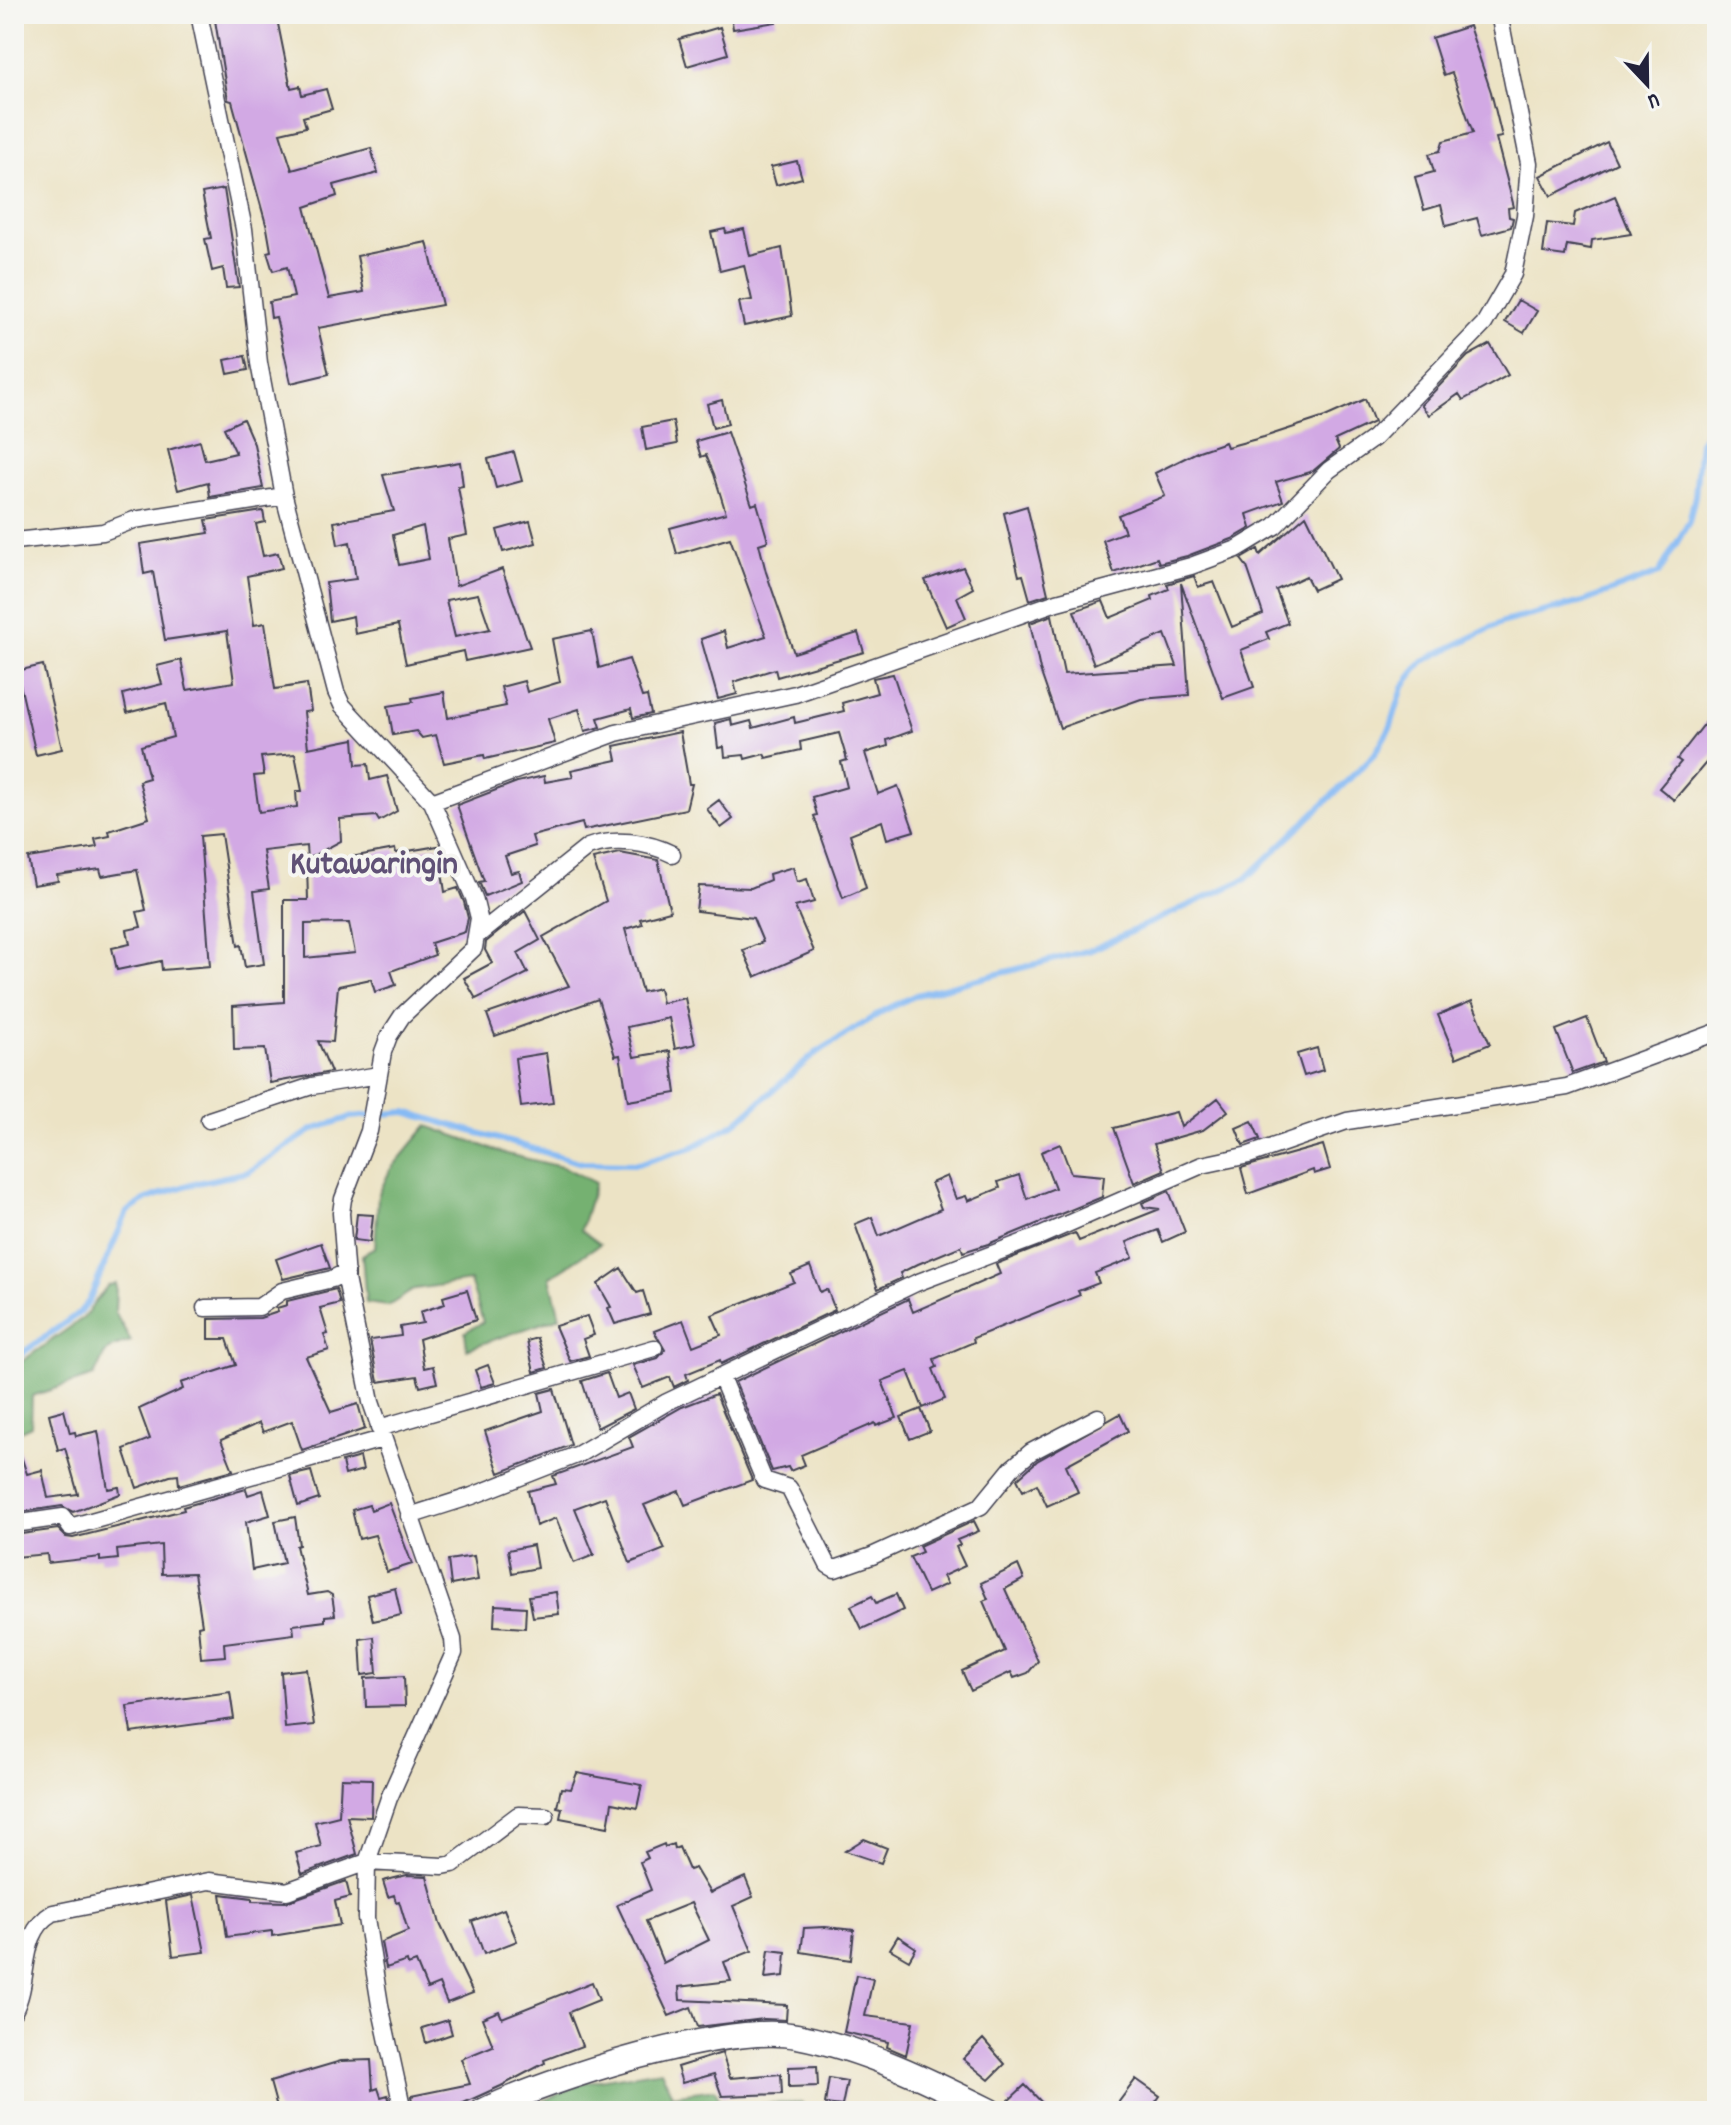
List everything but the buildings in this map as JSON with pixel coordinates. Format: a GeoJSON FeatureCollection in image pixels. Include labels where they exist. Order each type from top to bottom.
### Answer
{"type":"FeatureCollection","features":[{"type":"Feature","properties":{"kind":"street"},"geometry":{"type":"LineString","coordinates":[[199,14],[244,229],[259,363],[284,496],[336,692],[342,705],[432,802],[474,898],[479,934]]}},
{"type":"Feature","properties":{"kind":"street"},"geometry":{"type":"LineString","coordinates":[[432,802],[616,733],[795,694],[1057,602],[1191,566],[1237,549],[1275,526],[1329,470],[1374,438],[1484,324],[1513,274],[1525,216],[1529,163],[1499,14]]}},
{"type":"Feature","properties":{"kind":"street"},"geometry":{"type":"LineString","coordinates":[[14,541],[103,532],[134,520],[284,496]]}},
{"type":"Feature","properties":{"kind":"street"},"geometry":{"type":"LineString","coordinates":[[403,2111],[380,2005],[366,1918],[367,1862],[413,1740],[454,1653],[453,1639],[380,1434],[346,1272],[343,1199],[369,1131],[389,1036],[402,1016],[463,961],[479,934],[588,847],[603,843],[649,844],[672,854]]}},
{"type":"Feature","properties":{"kind":"street"},"geometry":{"type":"LineString","coordinates":[[409,1516],[472,1496],[579,1454],[667,1402],[916,1283],[1026,1242],[1202,1165],[1249,1155],[1347,1121],[1567,1087],[1717,1032]]}},
{"type":"Feature","properties":{"kind":"street"},"geometry":{"type":"LineString","coordinates":[[209,1120],[312,1086],[378,1079]]}},
{"type":"Feature","properties":{"kind":"street"},"geometry":{"type":"LineString","coordinates":[[205,1308],[259,1307],[282,1291],[332,1279],[346,1272]]}},
{"type":"Feature","properties":{"kind":"street"},"geometry":{"type":"LineString","coordinates":[[14,1524],[63,1517],[70,1527],[147,1509],[654,1348]]}},
{"type":"Feature","properties":{"kind":"street"},"geometry":{"type":"LineString","coordinates":[[721,1377],[764,1480],[789,1488],[828,1565],[835,1569],[883,1552],[981,1506],[1012,1468],[1031,1452],[1098,1417]]}},
{"type":"Feature","properties":{"kind":"street"},"geometry":{"type":"LineString","coordinates":[[14,2011],[26,1955],[38,1924],[53,1913],[209,1881],[287,1891],[367,1862],[443,1866],[453,1864],[518,1815],[546,1816]]}},
{"type":"Feature","properties":{"kind":"street"},"geometry":{"type":"LineString","coordinates":[[483,2111],[586,2071],[720,2039],[761,2034],[794,2035],[876,2057],[990,2111]]}},
{"type":"Feature","properties":{"kind":"green space"},"geometry":{"type":"Polygon","coordinates":[[[427,1126],[507,1154],[566,1168],[595,1183],[581,1230],[600,1244],[550,1277],[560,1317],[467,1349],[465,1332],[483,1322],[470,1281],[415,1289],[388,1306],[366,1303],[362,1255],[375,1248],[378,1196],[390,1170],[427,1126]]]}},
{"type":"Feature","properties":{"kind":"green space"},"geometry":{"type":"Polygon","coordinates":[[[116,1284],[115,1313],[131,1341],[106,1353],[94,1376],[32,1396],[31,1426],[14,1434],[14,1367],[83,1318],[108,1285],[116,1284]]]}},
{"type":"Feature","properties":{"kind":"green space"},"geometry":{"type":"Polygon","coordinates":[[[661,2070],[672,2095],[715,2089],[722,2105],[802,2103],[806,2111],[521,2111],[586,2082],[661,2070]]]}},
{"type":"Feature","properties":{"kind":"waterway"},"geometry":{"type":"LineString","coordinates":[[14,1359],[79,1313],[89,1301],[127,1212],[147,1199],[188,1185],[248,1172],[312,1130],[351,1117],[406,1112],[582,1163],[638,1164],[693,1147],[737,1122],[816,1053],[885,1010],[916,995],[1091,950],[1246,879],[1374,755],[1391,726],[1403,687],[1423,661],[1503,622],[1583,602],[1659,573],[1689,522],[1695,496],[1700,442],[1717,417]]}},
{"type":"Feature","properties":{"kind":"district","name":"Kutawaringin"},"geometry":{"type":"Point","coordinates":[374,861]}}]}
